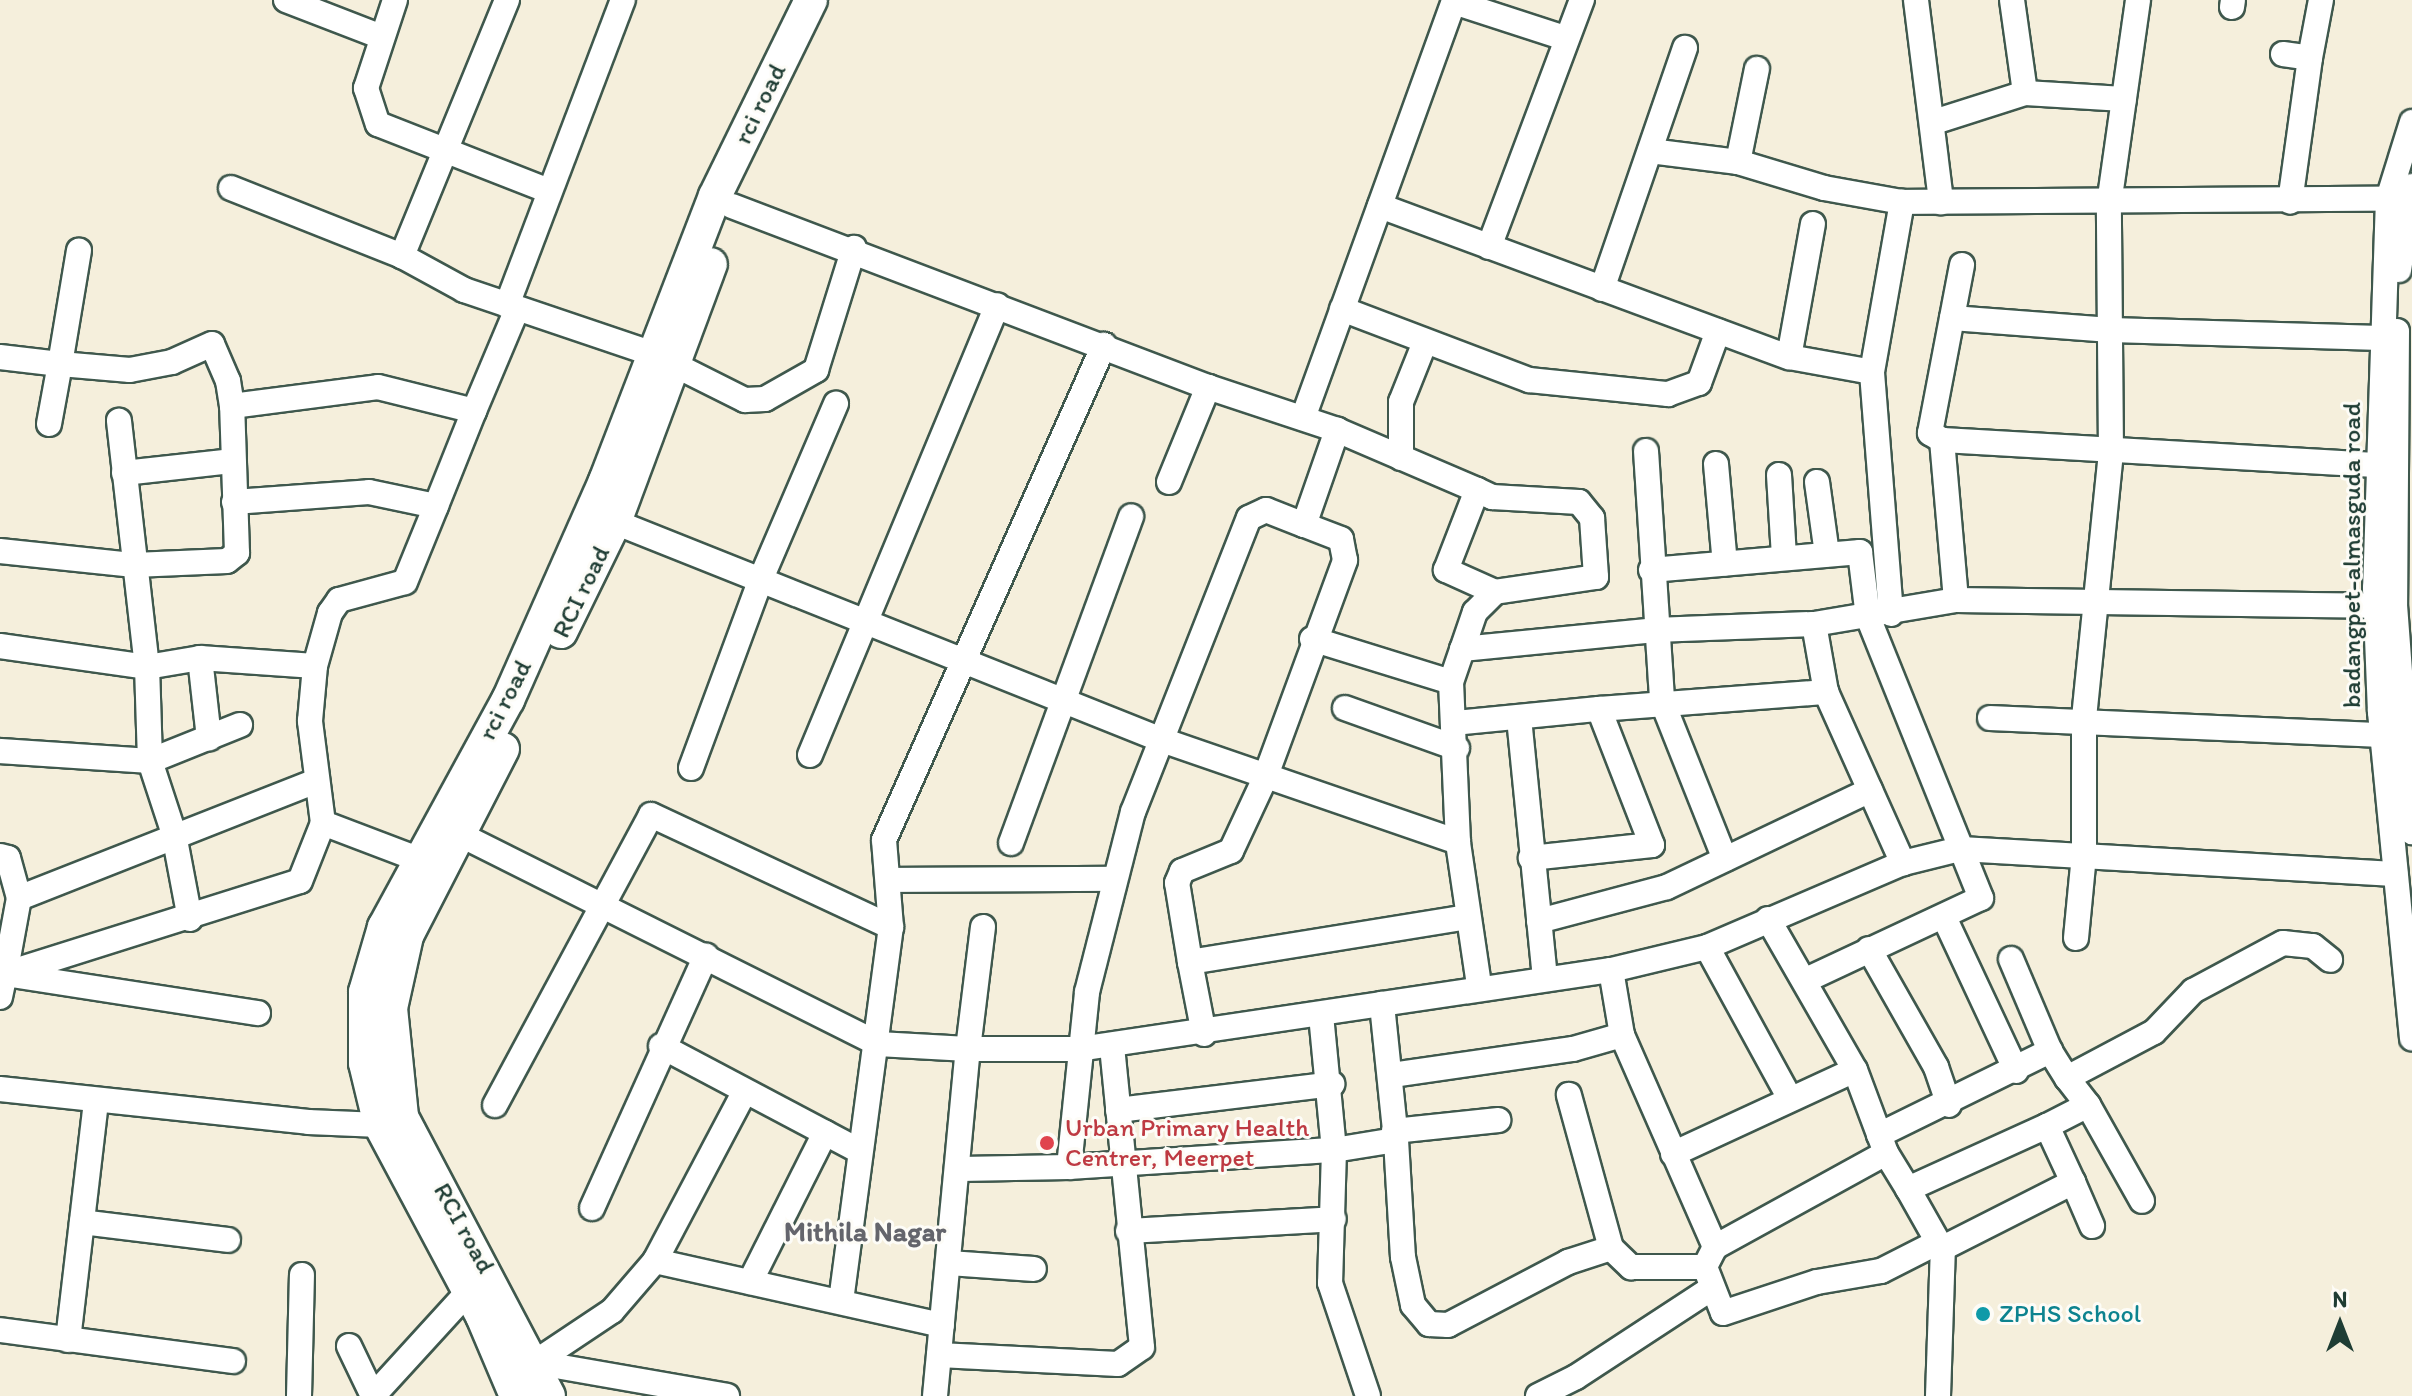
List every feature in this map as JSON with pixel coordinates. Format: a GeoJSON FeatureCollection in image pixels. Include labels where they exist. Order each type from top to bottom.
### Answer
{"type":"FeatureCollection","features":[{"type":"Feature","properties":{"kind":"main road","name":"rci road"},"geometry":{"type":"LineString","coordinates":[[519,1380],[469,1291],[365,1063],[365,992],[384,927],[418,859],[508,700],[605,481],[664,359],[715,196],[811,0]]}},
{"type":"Feature","properties":{"kind":"main road","name":"RCI road"},"geometry":{"type":"LineString","coordinates":[[549,1396],[519,1380],[391,1121],[391,1008],[407,936],[461,835],[615,522],[664,359],[732,206],[832,0]]}},
{"type":"Feature","properties":{"kind":"street"},"geometry":{"type":"LineString","coordinates":[[286,0],[382,37]]}},
{"type":"Feature","properties":{"kind":"street"},"geometry":{"type":"LineString","coordinates":[[395,0],[366,88],[378,124],[447,155],[549,191]]}},
{"type":"Feature","properties":{"kind":"street"},"geometry":{"type":"LineString","coordinates":[[402,256],[447,155],[507,0]]}},
{"type":"Feature","properties":{"kind":"street"},"geometry":{"type":"LineString","coordinates":[[2,986],[300,881],[323,823],[310,721],[315,666],[339,600],[405,582],[474,411],[512,307],[549,191],[623,0]]}},
{"type":"Feature","properties":{"kind":"street"},"geometry":{"type":"LineString","coordinates":[[1489,247],[1565,38],[1582,0]]}},
{"type":"Feature","properties":{"kind":"street"},"geometry":{"type":"LineString","coordinates":[[1916,0],[1934,122],[1941,202]]}},
{"type":"Feature","properties":{"kind":"street"},"geometry":{"type":"LineString","coordinates":[[2012,0],[2025,93]]}},
{"type":"Feature","properties":{"kind":"street"},"geometry":{"type":"LineString","coordinates":[[2076,938],[2084,855],[2084,718],[2111,453],[2109,204],[2138,0]]}},
{"type":"Feature","properties":{"kind":"street"},"geometry":{"type":"LineString","coordinates":[[2290,202],[2321,0]]}},
{"type":"Feature","properties":{"kind":"street"},"geometry":{"type":"LineString","coordinates":[[1303,418],[1454,2],[1565,38]]}},
{"type":"Feature","properties":{"kind":"street"},"geometry":{"type":"LineString","coordinates":[[1602,289],[1685,48]]}},
{"type":"Feature","properties":{"kind":"street"},"geometry":{"type":"LineString","coordinates":[[2283,54],[2310,58]]}},
{"type":"Feature","properties":{"kind":"street"},"geometry":{"type":"LineString","coordinates":[[1738,162],[1757,69]]}},
{"type":"Feature","properties":{"kind":"street"},"geometry":{"type":"LineString","coordinates":[[1934,122],[2025,93],[2124,99]]}},
{"type":"Feature","properties":{"kind":"street","name":"badangpet-almasguda road"},"geometry":{"type":"LineString","coordinates":[[2402,785],[2382,735],[2376,606],[2376,465],[2388,199],[2412,122]]}},
{"type":"Feature","properties":{"kind":"street"},"geometry":{"type":"LineString","coordinates":[[1650,151],[1738,162],[1824,188],[1902,202],[2109,204],[2388,199]]}},
{"type":"Feature","properties":{"kind":"street","name":"badangpet-almasguda road"},"geometry":{"type":"LineString","coordinates":[[2412,186],[2399,271],[2405,649],[2402,785],[2405,839],[2395,874],[2412,1038]]}},
{"type":"Feature","properties":{"kind":"street"},"geometry":{"type":"LineString","coordinates":[[231,188],[402,256],[464,290],[664,359],[745,400],[765,399],[795,386],[816,370],[854,248]]}},
{"type":"Feature","properties":{"kind":"street"},"geometry":{"type":"LineString","coordinates":[[1880,615],[1872,372],[1902,202]]}},
{"type":"Feature","properties":{"kind":"street"},"geometry":{"type":"LineString","coordinates":[[732,206],[854,248],[1208,387],[1337,430],[1477,490],[1505,498],[1579,502],[1592,518],[1596,577],[1495,592],[1446,570],[1477,490]]}},
{"type":"Feature","properties":{"kind":"street"},"geometry":{"type":"LineString","coordinates":[[1380,206],[1789,357],[1872,372]]}},
{"type":"Feature","properties":{"kind":"street"},"geometry":{"type":"LineString","coordinates":[[1789,357],[1813,224]]}},
{"type":"Feature","properties":{"kind":"street"},"geometry":{"type":"LineString","coordinates":[[49,424],[79,251]]}},
{"type":"Feature","properties":{"kind":"street"},"geometry":{"type":"LineString","coordinates":[[1962,265],[1930,433],[1942,440],[2111,453],[2376,465]]}},
{"type":"Feature","properties":{"kind":"street"},"geometry":{"type":"LineString","coordinates":[[810,755],[997,305]]}},
{"type":"Feature","properties":{"kind":"street"},"geometry":{"type":"LineString","coordinates":[[1342,309],[1529,380],[1668,394],[1699,383],[1718,331]]}},
{"type":"Feature","properties":{"kind":"street"},"geometry":{"type":"LineString","coordinates":[[1952,318],[2111,330],[2381,338]]}},
{"type":"Feature","properties":{"kind":"street"},"geometry":{"type":"LineString","coordinates":[[1401,458],[1401,402],[1425,342]]}},
{"type":"Feature","properties":{"kind":"street"},"geometry":{"type":"LineString","coordinates":[[0,357],[130,370],[172,362],[212,344],[228,381],[232,406],[238,548],[233,558],[134,565],[0,551]]}},
{"type":"Feature","properties":{"kind":"street"},"geometry":{"type":"LineString","coordinates":[[841,1301],[859,1151],[878,1044],[891,927],[884,840],[968,662],[1104,345]]}},
{"type":"Feature","properties":{"kind":"street"},"geometry":{"type":"LineString","coordinates":[[232,406],[378,387],[474,411]]}},
{"type":"Feature","properties":{"kind":"street"},"geometry":{"type":"LineString","coordinates":[[1169,482],[1208,387]]}},
{"type":"Feature","properties":{"kind":"street"},"geometry":{"type":"LineString","coordinates":[[691,768],[760,581],[836,404]]}},
{"type":"Feature","properties":{"kind":"street"},"geometry":{"type":"LineString","coordinates":[[119,421],[147,667],[150,761],[174,834],[190,919]]}},
{"type":"Feature","properties":{"kind":"street"},"geometry":{"type":"LineString","coordinates":[[1304,525],[1337,430]]}},
{"type":"Feature","properties":{"kind":"street"},"geometry":{"type":"LineString","coordinates":[[1942,440],[1956,600]]}},
{"type":"Feature","properties":{"kind":"street"},"geometry":{"type":"LineString","coordinates":[[1646,451],[1651,570],[1662,701],[1725,859]]}},
{"type":"Feature","properties":{"kind":"street"},"geometry":{"type":"LineString","coordinates":[[124,473],[233,461]]}},
{"type":"Feature","properties":{"kind":"street"},"geometry":{"type":"LineString","coordinates":[[1716,464],[1725,564]]}},
{"type":"Feature","properties":{"kind":"street"},"geometry":{"type":"LineString","coordinates":[[1779,475],[1784,557]]}},
{"type":"Feature","properties":{"kind":"street"},"geometry":{"type":"LineString","coordinates":[[1817,482],[1827,554]]}},
{"type":"Feature","properties":{"kind":"street"},"geometry":{"type":"LineString","coordinates":[[234,502],[369,492],[436,506]]}},
{"type":"Feature","properties":{"kind":"street"},"geometry":{"type":"LineString","coordinates":[[1069,1167],[1079,1049],[1112,879],[1162,740],[1249,518],[1266,510],[1341,539],[1347,547],[1265,778],[1231,851],[1182,871],[1177,883],[1204,1034]]}},
{"type":"Feature","properties":{"kind":"street"},"geometry":{"type":"LineString","coordinates":[[1011,843],[1131,516]]}},
{"type":"Feature","properties":{"kind":"street"},"geometry":{"type":"LineString","coordinates":[[615,522],[1162,740],[1458,842]]}},
{"type":"Feature","properties":{"kind":"street"},"geometry":{"type":"LineString","coordinates":[[1651,570],[1860,552],[1960,849],[1981,898],[1806,980]]}},
{"type":"Feature","properties":{"kind":"street"},"geometry":{"type":"LineString","coordinates":[[1479,985],[1458,842],[1457,748],[1451,682],[1475,612],[1495,592]]}},
{"type":"Feature","properties":{"kind":"street"},"geometry":{"type":"LineString","coordinates":[[1462,649],[1655,630],[1814,624],[1956,600],[2097,599],[2376,606]]}},
{"type":"Feature","properties":{"kind":"street"},"geometry":{"type":"LineString","coordinates":[[1814,624],[1826,692],[1903,863]]}},
{"type":"Feature","properties":{"kind":"street"},"geometry":{"type":"LineString","coordinates":[[1312,639],[1451,682]]}},
{"type":"Feature","properties":{"kind":"street"},"geometry":{"type":"LineString","coordinates":[[0,646],[147,667],[200,658],[315,666]]}},
{"type":"Feature","properties":{"kind":"street"},"geometry":{"type":"LineString","coordinates":[[200,658],[209,738]]}},
{"type":"Feature","properties":{"kind":"street"},"geometry":{"type":"LineString","coordinates":[[1455,723],[1662,701],[1826,692]]}},
{"type":"Feature","properties":{"kind":"street"},"geometry":{"type":"LineString","coordinates":[[1345,708],[1457,748]]}},
{"type":"Feature","properties":{"kind":"street"},"geometry":{"type":"LineString","coordinates":[[1599,709],[1667,887]]}},
{"type":"Feature","properties":{"kind":"street"},"geometry":{"type":"LineString","coordinates":[[1519,718],[1545,979]]}},
{"type":"Feature","properties":{"kind":"street"},"geometry":{"type":"LineString","coordinates":[[1990,718],[2084,718],[2382,735]]}},
{"type":"Feature","properties":{"kind":"street"},"geometry":{"type":"LineString","coordinates":[[0,751],[150,761],[240,725]]}},
{"type":"Feature","properties":{"kind":"street"},"geometry":{"type":"LineString","coordinates":[[19,898],[174,834],[316,781]]}},
{"type":"Feature","properties":{"kind":"street"},"geometry":{"type":"LineString","coordinates":[[1539,921],[1667,887],[1870,790]]}},
{"type":"Feature","properties":{"kind":"street"},"geometry":{"type":"LineString","coordinates":[[495,1105],[651,815],[891,927]]}},
{"type":"Feature","properties":{"kind":"street"},"geometry":{"type":"LineString","coordinates":[[323,823],[418,859]]}},
{"type":"Feature","properties":{"kind":"street"},"geometry":{"type":"LineString","coordinates":[[461,835],[706,955],[878,1044],[968,1049],[1079,1049],[1204,1034],[1479,985],[1611,970],[1707,947],[1903,863],[1960,849],[2395,874]]}},
{"type":"Feature","properties":{"kind":"street"},"geometry":{"type":"LineString","coordinates":[[1531,858],[1652,845]]}},
{"type":"Feature","properties":{"kind":"street"},"geometry":{"type":"LineString","coordinates":[[0,856],[8,858],[19,898],[2,986]]}},
{"type":"Feature","properties":{"kind":"street"},"geometry":{"type":"LineString","coordinates":[[889,880],[1112,879]]}},
{"type":"Feature","properties":{"kind":"street"},"geometry":{"type":"LineString","coordinates":[[1190,962],[1467,917]]}},
{"type":"Feature","properties":{"kind":"street"},"geometry":{"type":"LineString","coordinates":[[1944,917],[2016,1071]]}},
{"type":"Feature","properties":{"kind":"street"},"geometry":{"type":"LineString","coordinates":[[1768,919],[1806,980],[1855,1070],[1883,1144],[1940,1245],[1938,1396]]}},
{"type":"Feature","properties":{"kind":"street"},"geometry":{"type":"LineString","coordinates":[[935,1396],[960,1169],[968,1049],[983,927]]}},
{"type":"Feature","properties":{"kind":"street"},"geometry":{"type":"LineString","coordinates":[[2067,1078],[2154,1032],[2193,991],[2283,943],[2313,946],[2330,960]]}},
{"type":"Feature","properties":{"kind":"street"},"geometry":{"type":"LineString","coordinates":[[1707,947],[1789,1097]]}},
{"type":"Feature","properties":{"kind":"street"},"geometry":{"type":"LineString","coordinates":[[1869,949],[1936,1067],[1949,1105]]}},
{"type":"Feature","properties":{"kind":"street"},"geometry":{"type":"LineString","coordinates":[[592,1208],[661,1046],[706,955]]}},
{"type":"Feature","properties":{"kind":"street"},"geometry":{"type":"LineString","coordinates":[[2011,959],[2050,1051],[2088,1105],[2142,1201]]}},
{"type":"Feature","properties":{"kind":"street"},"geometry":{"type":"LineString","coordinates":[[1611,970],[1622,1035],[1673,1154],[1723,1313],[1817,1282],[1881,1271],[2073,1182]]}},
{"type":"Feature","properties":{"kind":"street"},"geometry":{"type":"LineString","coordinates":[[2,986],[258,1013]]}},
{"type":"Feature","properties":{"kind":"street"},"geometry":{"type":"LineString","coordinates":[[1382,1004],[1392,1075],[1403,1257],[1415,1311],[1429,1324],[1448,1325],[1568,1262],[1611,1248]]}},
{"type":"Feature","properties":{"kind":"street"},"geometry":{"type":"LineString","coordinates":[[1321,1015],[1332,1084],[1334,1219],[1330,1283],[1368,1396]]}},
{"type":"Feature","properties":{"kind":"street"},"geometry":{"type":"LineString","coordinates":[[1392,1075],[1573,1049],[1622,1035]]}},
{"type":"Feature","properties":{"kind":"street"},"geometry":{"type":"LineString","coordinates":[[939,1355],[1118,1364],[1142,1347],[1128,1231],[1112,1045]]}},
{"type":"Feature","properties":{"kind":"street"},"geometry":{"type":"LineString","coordinates":[[661,1046],[859,1151]]}},
{"type":"Feature","properties":{"kind":"street"},"geometry":{"type":"LineString","coordinates":[[1538,1396],[1576,1377],[1710,1268],[1883,1144],[2050,1051]]}},
{"type":"Feature","properties":{"kind":"street"},"geometry":{"type":"LineString","coordinates":[[1673,1154],[1789,1097],[1855,1070]]}},
{"type":"Feature","properties":{"kind":"street"},"geometry":{"type":"LineString","coordinates":[[1118,1110],[1332,1084]]}},
{"type":"Feature","properties":{"kind":"street"},"geometry":{"type":"LineString","coordinates":[[0,1089],[96,1101],[391,1121]]}},
{"type":"Feature","properties":{"kind":"street"},"geometry":{"type":"LineString","coordinates":[[519,1380],[612,1311],[655,1261],[745,1091]]}},
{"type":"Feature","properties":{"kind":"street"},"geometry":{"type":"LineString","coordinates":[[1569,1095],[1611,1248],[1631,1267],[1710,1268]]}},
{"type":"Feature","properties":{"kind":"street"},"geometry":{"type":"LineString","coordinates":[[68,1340],[96,1101]]}},
{"type":"Feature","properties":{"kind":"street"},"geometry":{"type":"LineString","coordinates":[[1908,1189],[2088,1105]]}},
{"type":"Feature","properties":{"kind":"street"},"geometry":{"type":"LineString","coordinates":[[960,1169],[1069,1167],[1334,1150],[1395,1135],[1498,1120]]}},
{"type":"Feature","properties":{"kind":"street"},"geometry":{"type":"LineString","coordinates":[[2047,1126],[2092,1226]]}},
{"type":"Feature","properties":{"kind":"street"},"geometry":{"type":"LineString","coordinates":[[750,1282],[825,1133]]}},
{"type":"Feature","properties":{"kind":"street"},"geometry":{"type":"LineString","coordinates":[[1128,1231],[1334,1219]]}},
{"type":"Feature","properties":{"kind":"street"},"geometry":{"type":"LineString","coordinates":[[82,1222],[228,1240]]}},
{"type":"Feature","properties":{"kind":"street"},"geometry":{"type":"LineString","coordinates":[[655,1261],[942,1325]]}},
{"type":"Feature","properties":{"kind":"street"},"geometry":{"type":"LineString","coordinates":[[949,1263],[1034,1269]]}},
{"type":"Feature","properties":{"kind":"street"},"geometry":{"type":"LineString","coordinates":[[299,1396],[302,1275]]}},
{"type":"Feature","properties":{"kind":"street"},"geometry":{"type":"LineString","coordinates":[[349,1346],[373,1396],[469,1291]]}},
{"type":"Feature","properties":{"kind":"street"},"geometry":{"type":"LineString","coordinates":[[0,1330],[233,1361]]}},
{"type":"Feature","properties":{"kind":"street"},"geometry":{"type":"LineString","coordinates":[[519,1380],[727,1396]]}},
{"type":"Feature","properties":{"kind":"place","name":"Urban Primary Health Centrer, Meerpet"},"geometry":{"type":"Point","coordinates":[1047,1143]}},
{"type":"Feature","properties":{"kind":"place","name":"ZPHS School"},"geometry":{"type":"Point","coordinates":[1983,1314]}},
{"type":"Feature","properties":{"kind":"district","name":"Mithila Nagar"},"geometry":{"type":"Point","coordinates":[865,1231]}}]}
